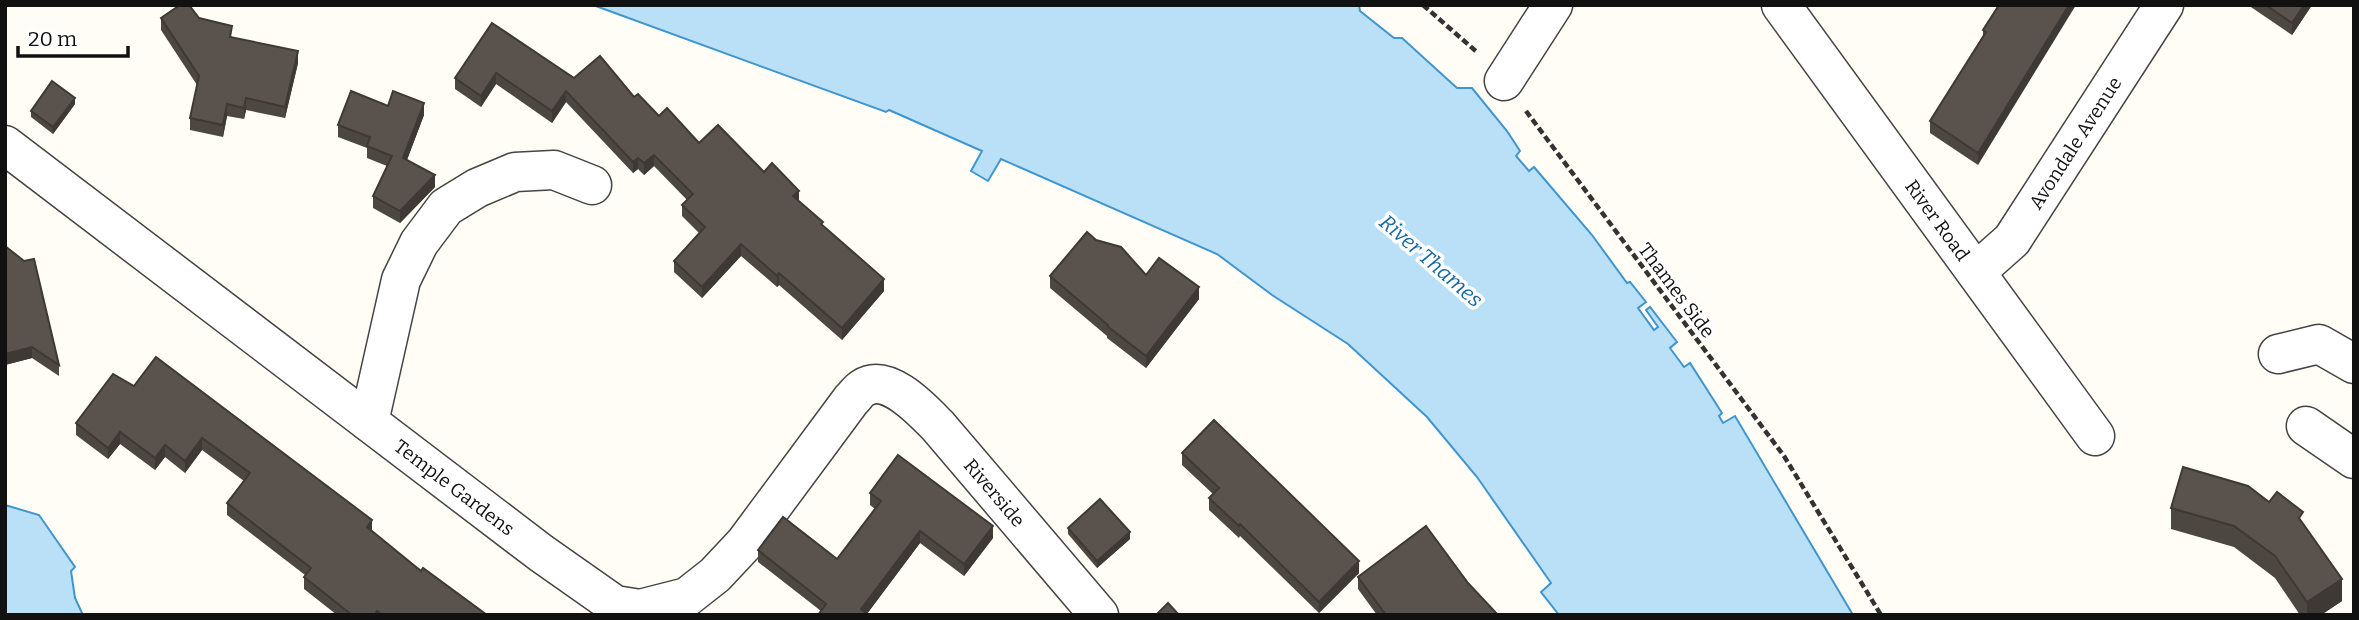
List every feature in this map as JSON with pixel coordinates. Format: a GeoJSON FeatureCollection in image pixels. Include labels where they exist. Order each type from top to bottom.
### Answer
{"type":"FeatureCollection","features":[{"type":"Feature","properties":{"kind":"street"},"geometry":{"type":"LineString","coordinates":[[1504,81],[1553,5]]}},
{"type":"Feature","properties":{"kind":"street","name":"River Road"},"geometry":{"type":"LineString","coordinates":[[1781,5],[2095,436]]}},
{"type":"Feature","properties":{"kind":"street","name":"Avondale Avenue"},"geometry":{"type":"LineString","coordinates":[[1976,272],[2012,240],[2164,5]]}},
{"type":"Feature","properties":{"kind":"street","name":"Temple Gardens"},"geometry":{"type":"LineString","coordinates":[[5,145],[541,553],[615,605],[640,609],[687,597],[715,576],[745,543],[851,400],[864,387],[880,384]]}},
{"type":"Feature","properties":{"kind":"street"},"geometry":{"type":"LineString","coordinates":[[369,422],[401,280],[419,243],[446,207],[477,188],[515,172],[554,170],[592,185]]}},
{"type":"Feature","properties":{"kind":"street"},"geometry":{"type":"LineString","coordinates":[[2278,354],[2319,344],[2354,364]]}},
{"type":"Feature","properties":{"kind":"street","name":"Riverside"},"geometry":{"type":"LineString","coordinates":[[880,384],[915,402],[938,426],[1099,615]]}},
{"type":"Feature","properties":{"kind":"street"},"geometry":{"type":"LineString","coordinates":[[2306,426],[2354,459]]}},
{"type":"Feature","properties":{"kind":"path","name":"Thames Side"},"geometry":{"type":"LineString","coordinates":[[1423,5],[1473,48],[1504,81],[1784,456],[1881,615]]}},
{"type":"Feature","properties":{"kind":"water","name":"River Thames"},"geometry":{"type":"Polygon","coordinates":[[[593,5],[1359,5],[1360,11],[1394,38],[1402,38],[1457,88],[1472,88],[1520,151],[1516,156],[1529,171],[1534,167],[1592,235],[1627,283],[1630,282],[1646,302],[1638,308],[1654,330],[1658,327],[1646,310],[1650,307],[1677,342],[1670,348],[1684,367],[1690,363],[1722,413],[1719,416],[1723,423],[1735,416],[1853,615],[1559,615],[1541,592],[1551,583],[1477,477],[1427,417],[1348,344],[1272,295],[1217,254],[1001,159],[988,181],[971,171],[982,151],[889,110],[886,112],[593,5]]]}},
{"type":"Feature","properties":{"kind":"water"},"geometry":{"type":"Polygon","coordinates":[[[5,505],[39,515],[75,567],[71,571],[75,598],[83,615],[5,615],[5,505]]]}},
{"type":"Feature","properties":{"kind":"building"},"geometry":{"type":"Polygon","coordinates":[[[180,5],[189,5],[199,18],[232,26],[230,37],[298,51],[285,107],[246,98],[244,108],[227,104],[223,125],[190,118],[199,76],[161,18],[180,5]]]}},
{"type":"Feature","properties":{"kind":"building"},"geometry":{"type":"Polygon","coordinates":[[[1999,5],[2069,5],[1978,153],[1930,121],[1986,32],[1983,30],[1999,5]]]}},
{"type":"Feature","properties":{"kind":"building"},"geometry":{"type":"Polygon","coordinates":[[[2266,5],[2304,5],[2292,23],[2266,5]]]}},
{"type":"Feature","properties":{"kind":"building"},"geometry":{"type":"Polygon","coordinates":[[[492,23],[574,78],[600,56],[634,97],[638,94],[659,116],[667,108],[699,143],[718,125],[764,172],[772,163],[799,191],[793,196],[884,279],[842,328],[741,244],[702,287],[674,261],[705,227],[682,205],[693,194],[654,155],[644,163],[638,158],[633,162],[566,91],[552,111],[496,73],[481,96],[455,78],[492,23]]]}},
{"type":"Feature","properties":{"kind":"building"},"geometry":{"type":"Polygon","coordinates":[[[52,81],[75,98],[53,127],[31,111],[52,81]]]}},
{"type":"Feature","properties":{"kind":"building"},"geometry":{"type":"Polygon","coordinates":[[[351,91],[388,106],[393,91],[424,103],[403,158],[435,175],[400,211],[373,196],[392,156],[367,146],[370,137],[338,125],[351,91]]]}},
{"type":"Feature","properties":{"kind":"building"},"geometry":{"type":"Polygon","coordinates":[[[1087,232],[1096,240],[1121,247],[1146,275],[1159,258],[1199,287],[1146,356],[1050,276],[1087,232]]]}},
{"type":"Feature","properties":{"kind":"building"},"geometry":{"type":"Polygon","coordinates":[[[5,246],[24,261],[34,259],[59,365],[32,347],[5,354],[5,246]]]}},
{"type":"Feature","properties":{"kind":"building"},"geometry":{"type":"Polygon","coordinates":[[[156,357],[372,520],[367,527],[421,571],[423,568],[487,615],[382,615],[377,611],[375,615],[352,615],[304,577],[311,568],[227,503],[250,473],[202,438],[185,461],[165,445],[155,458],[120,432],[108,448],[76,423],[113,374],[134,386],[156,357]]]}},
{"type":"Feature","properties":{"kind":"building"},"geometry":{"type":"Polygon","coordinates":[[[1214,420],[1359,561],[1319,602],[1240,524],[1239,526],[1209,498],[1219,488],[1182,453],[1214,420]]]}},
{"type":"Feature","properties":{"kind":"building"},"geometry":{"type":"Polygon","coordinates":[[[898,455],[993,526],[964,564],[920,531],[861,609],[868,615],[818,615],[826,604],[758,550],[783,517],[837,559],[881,501],[870,493],[898,455]]]}},
{"type":"Feature","properties":{"kind":"building"},"geometry":{"type":"Polygon","coordinates":[[[2183,467],[2248,486],[2269,502],[2277,492],[2303,512],[2299,518],[2342,579],[2307,602],[2275,556],[2234,526],[2171,508],[2183,467]]]}},
{"type":"Feature","properties":{"kind":"building"},"geometry":{"type":"Polygon","coordinates":[[[1100,499],[1130,532],[1097,561],[1068,528],[1100,499]]]}},
{"type":"Feature","properties":{"kind":"building"},"geometry":{"type":"Polygon","coordinates":[[[1426,526],[1468,583],[1498,615],[1386,615],[1358,577],[1426,526]]]}},
{"type":"Feature","properties":{"kind":"building"},"geometry":{"type":"Polygon","coordinates":[[[1168,603],[1179,615],[1156,615],[1168,603]]]}}]}
